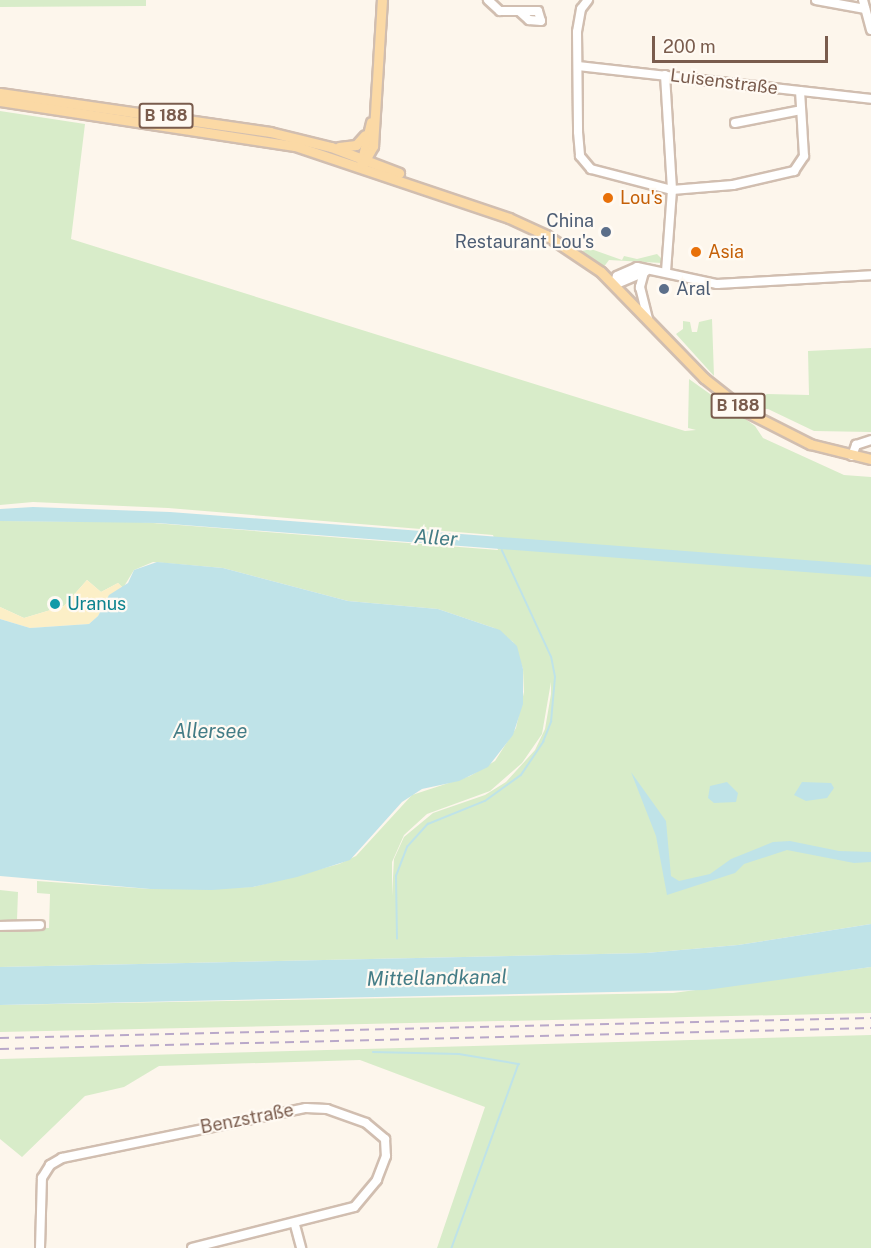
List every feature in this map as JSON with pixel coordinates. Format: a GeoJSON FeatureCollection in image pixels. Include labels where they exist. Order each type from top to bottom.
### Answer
{"type":"FeatureCollection","features":[{"type":"Feature","properties":{"kind":"main road"},"geometry":{"type":"LineString","coordinates":[[363,161],[373,146],[382,0]]}},
{"type":"Feature","properties":{"kind":"main road","name":"B 188"},"geometry":{"type":"LineString","coordinates":[[0,93],[244,127],[331,147],[529,226],[581,256],[614,285],[704,378],[747,412],[791,436],[852,456],[871,459]]}},
{"type":"Feature","properties":{"kind":"main road","name":"B 188"},"geometry":{"type":"LineString","coordinates":[[0,101],[270,140],[349,161],[363,161]]}},
{"type":"Feature","properties":{"kind":"main road"},"geometry":{"type":"LineString","coordinates":[[363,161],[376,109]]}},
{"type":"Feature","properties":{"kind":"main road"},"geometry":{"type":"LineString","coordinates":[[331,147],[356,145],[370,127]]}},
{"type":"Feature","properties":{"kind":"main road"},"geometry":{"type":"LineString","coordinates":[[373,146],[390,169]]}},
{"type":"Feature","properties":{"kind":"main road"},"geometry":{"type":"LineString","coordinates":[[363,161],[479,207]]}},
{"type":"Feature","properties":{"kind":"street"},"geometry":{"type":"LineString","coordinates":[[488,0],[500,11],[519,11]]}},
{"type":"Feature","properties":{"kind":"street"},"geometry":{"type":"LineString","coordinates":[[588,0],[578,19],[578,132],[584,162],[591,169],[672,190],[733,185],[794,171],[804,156],[800,91]]}},
{"type":"Feature","properties":{"kind":"street"},"geometry":{"type":"LineString","coordinates":[[816,0],[865,9]]}},
{"type":"Feature","properties":{"kind":"street"},"geometry":{"type":"LineString","coordinates":[[863,0],[871,30]]}},
{"type":"Feature","properties":{"kind":"street","name":"Luisenstraße"},"geometry":{"type":"LineString","coordinates":[[578,66],[871,99]]}},
{"type":"Feature","properties":{"kind":"street"},"geometry":{"type":"LineString","coordinates":[[665,75],[672,190],[666,272]]}},
{"type":"Feature","properties":{"kind":"street"},"geometry":{"type":"LineString","coordinates":[[735,123],[801,110]]}},
{"type":"Feature","properties":{"kind":"street"},"geometry":{"type":"LineString","coordinates":[[614,285],[617,276],[630,269],[655,269],[717,284],[871,275]]}},
{"type":"Feature","properties":{"kind":"street"},"geometry":{"type":"LineString","coordinates":[[614,285],[655,269]]}},
{"type":"Feature","properties":{"kind":"street"},"geometry":{"type":"LineString","coordinates":[[644,272],[640,287],[648,319]]}},
{"type":"Feature","properties":{"kind":"street"},"geometry":{"type":"LineString","coordinates":[[852,456],[856,445],[871,440]]}},
{"type":"Feature","properties":{"kind":"street"},"geometry":{"type":"LineString","coordinates":[[0,926],[40,925]]}},
{"type":"Feature","properties":{"kind":"street","name":"Benzstraße"},"geometry":{"type":"LineString","coordinates":[[40,1248],[42,1178],[50,1165],[59,1159],[306,1108],[327,1109],[375,1127],[385,1139],[387,1149],[371,1191],[351,1208],[295,1225],[192,1248]]}},
{"type":"Feature","properties":{"kind":"street"},"geometry":{"type":"LineString","coordinates":[[295,1225],[300,1248]]}},
{"type":"Feature","properties":{"kind":"green space"},"geometry":{"type":"Polygon","coordinates":[[[0,0],[146,0],[146,6],[0,7],[0,0]]]}},
{"type":"Feature","properties":{"kind":"green space"},"geometry":{"type":"Polygon","coordinates":[[[0,111],[85,124],[71,239],[685,431],[696,430],[688,428],[689,379],[755,426],[763,438],[844,475],[871,477],[871,924],[738,945],[646,953],[0,967],[0,890],[18,892],[17,920],[4,928],[49,928],[50,894],[37,893],[37,881],[150,889],[253,887],[339,864],[356,856],[412,795],[470,776],[495,761],[516,728],[524,692],[523,669],[513,642],[494,628],[438,609],[348,601],[223,568],[153,562],[134,570],[123,588],[118,583],[101,592],[87,580],[64,606],[24,618],[0,607],[0,521],[140,522],[498,550],[493,535],[168,508],[33,502],[0,505],[0,111]],[[551,682],[542,734],[522,763],[490,791],[427,814],[404,835],[392,862],[392,896],[394,859],[404,837],[433,813],[485,795],[506,782],[535,750],[545,729],[551,682]]]}},
{"type":"Feature","properties":{"kind":"green space"},"geometry":{"type":"Polygon","coordinates":[[[591,249],[622,260],[624,256],[637,259],[657,254],[663,260],[662,263],[609,260],[603,268],[582,251],[591,249]]]}},
{"type":"Feature","properties":{"kind":"green space"},"geometry":{"type":"Polygon","coordinates":[[[712,319],[714,376],[676,334],[683,329],[683,321],[690,322],[692,332],[697,332],[699,322],[712,319]]]}},
{"type":"Feature","properties":{"kind":"green space"},"geometry":{"type":"Polygon","coordinates":[[[871,348],[871,432],[814,431],[768,409],[754,409],[755,401],[767,394],[809,395],[808,351],[871,348]]]}},
{"type":"Feature","properties":{"kind":"green space"},"geometry":{"type":"Polygon","coordinates":[[[871,967],[871,1013],[0,1032],[0,1005],[673,993],[871,967]]]}},
{"type":"Feature","properties":{"kind":"green space"},"geometry":{"type":"Polygon","coordinates":[[[871,1035],[871,1248],[437,1248],[485,1107],[360,1060],[159,1066],[124,1087],[85,1096],[22,1157],[0,1139],[0,1059],[871,1035]]]}},
{"type":"Feature","properties":{"kind":"sand"},"geometry":{"type":"Polygon","coordinates":[[[87,580],[101,592],[118,583],[123,588],[110,595],[98,616],[89,624],[30,628],[0,619],[0,607],[24,618],[64,606],[87,580]]]}},
{"type":"Feature","properties":{"kind":"water","name":"Aller"},"geometry":{"type":"Polygon","coordinates":[[[33,507],[170,512],[871,565],[871,577],[157,523],[0,521],[0,509],[33,507]]]}},
{"type":"Feature","properties":{"kind":"water","name":"Allersee"},"geometry":{"type":"Polygon","coordinates":[[[157,562],[223,568],[348,601],[438,609],[500,630],[517,646],[523,669],[523,704],[513,735],[488,767],[459,781],[422,789],[402,802],[350,860],[297,877],[253,887],[212,890],[150,889],[0,876],[0,619],[30,628],[89,624],[98,616],[109,595],[128,583],[134,570],[157,562]]]}},
{"type":"Feature","properties":{"kind":"water"},"geometry":{"type":"Polygon","coordinates":[[[631,772],[666,821],[671,876],[679,881],[710,874],[731,859],[773,842],[790,841],[839,851],[871,852],[871,862],[854,863],[787,850],[744,864],[735,873],[667,895],[656,836],[631,772]]]}},
{"type":"Feature","properties":{"kind":"water"},"geometry":{"type":"Polygon","coordinates":[[[727,782],[738,793],[736,802],[714,803],[708,798],[710,786],[727,782]]]}},
{"type":"Feature","properties":{"kind":"water"},"geometry":{"type":"Polygon","coordinates":[[[802,782],[831,783],[834,788],[827,798],[806,801],[794,795],[802,782]]]}},
{"type":"Feature","properties":{"kind":"water","name":"Mittellandkanal"},"geometry":{"type":"Polygon","coordinates":[[[871,924],[871,967],[706,990],[0,1005],[0,967],[646,953],[738,945],[871,924]]]}},
{"type":"Feature","properties":{"kind":"waterway"},"geometry":{"type":"LineString","coordinates":[[397,939],[396,876],[407,847],[428,824],[485,801],[521,775],[543,742],[551,722],[555,677],[551,657],[502,551]]}},
{"type":"Feature","properties":{"kind":"waterway"},"geometry":{"type":"LineString","coordinates":[[373,1052],[459,1054],[519,1064],[452,1248]]}},
{"type":"Feature","properties":{"kind":"railway"},"geometry":{"type":"LineString","coordinates":[[0,1038],[871,1018]]}},
{"type":"Feature","properties":{"kind":"railway"},"geometry":{"type":"LineString","coordinates":[[0,1049],[871,1028]]}},
{"type":"Feature","properties":{"kind":"place","name":"Lou's"},"geometry":{"type":"Point","coordinates":[608,198]}},
{"type":"Feature","properties":{"kind":"place","name":"China Restaurant Lou's"},"geometry":{"type":"Point","coordinates":[606,232]}},
{"type":"Feature","properties":{"kind":"place","name":"Asia"},"geometry":{"type":"Point","coordinates":[696,252]}},
{"type":"Feature","properties":{"kind":"place","name":"Aral"},"geometry":{"type":"Point","coordinates":[664,289]}},
{"type":"Feature","properties":{"kind":"place","name":"Uranus"},"geometry":{"type":"Point","coordinates":[55,604]}}]}
